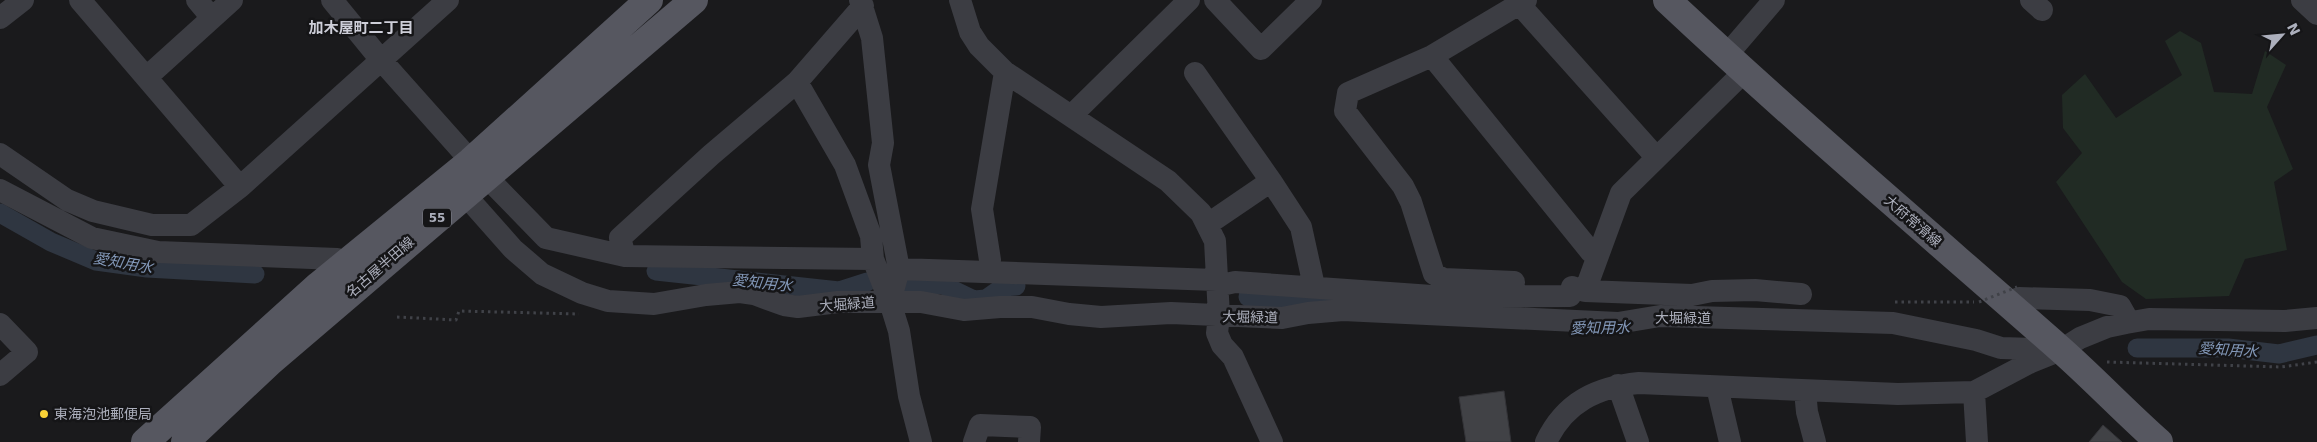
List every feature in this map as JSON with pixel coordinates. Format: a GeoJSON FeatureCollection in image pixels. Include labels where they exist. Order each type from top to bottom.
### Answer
{"type":"FeatureCollection","features":[{"type":"Feature","properties":{"kind":"main road","name":"名古屋半田線"},"geometry":{"type":"LineString","coordinates":[[185,442],[478,169],[649,0]]}},
{"type":"Feature","properties":{"kind":"main road","name":"名古屋半田線"},"geometry":{"type":"LineString","coordinates":[[145,442],[319,285],[478,169],[694,0]]}},
{"type":"Feature","properties":{"kind":"main road","name":"大府常滑線"},"geometry":{"type":"LineString","coordinates":[[1667,0],[1735,64],[2012,297],[2061,350],[2124,412],[2159,442]]}},
{"type":"Feature","properties":{"kind":"street"},"geometry":{"type":"LineString","coordinates":[[0,18],[23,0]]}},
{"type":"Feature","properties":{"kind":"street"},"geometry":{"type":"LineString","coordinates":[[80,0],[148,76],[240,186]]}},
{"type":"Feature","properties":{"kind":"street"},"geometry":{"type":"LineString","coordinates":[[197,0],[212,18]]}},
{"type":"Feature","properties":{"kind":"street"},"geometry":{"type":"LineString","coordinates":[[148,76],[232,0]]}},
{"type":"Feature","properties":{"kind":"street"},"geometry":{"type":"LineString","coordinates":[[332,0],[381,60],[478,169],[546,238],[626,256],[873,259]]}},
{"type":"Feature","properties":{"kind":"street"},"geometry":{"type":"LineString","coordinates":[[0,154],[68,200],[93,211],[152,225],[191,225],[240,186],[448,0]]}},
{"type":"Feature","properties":{"kind":"street"},"geometry":{"type":"LineString","coordinates":[[960,0],[970,32],[979,46],[1005,72],[1168,181],[1192,202],[1208,224],[1215,241],[1219,316],[1217,333],[1222,345],[1233,357],[1272,442]]}},
{"type":"Feature","properties":{"kind":"street"},"geometry":{"type":"LineString","coordinates":[[1071,116],[1189,0]]}},
{"type":"Feature","properties":{"kind":"street"},"geometry":{"type":"LineString","coordinates":[[1216,0],[1261,49],[1311,0]]}},
{"type":"Feature","properties":{"kind":"street"},"geometry":{"type":"LineString","coordinates":[[899,269],[1217,283],[1236,282],[1314,286],[1446,297],[1570,296],[1579,289],[1598,255],[1621,193],[1656,157],[1735,64],[1774,0]]}},
{"type":"Feature","properties":{"kind":"street"},"geometry":{"type":"LineString","coordinates":[[2302,0],[2317,14]]}},
{"type":"Feature","properties":{"kind":"street"},"geometry":{"type":"LineString","coordinates":[[626,256],[620,238],[711,155],[797,82],[861,3]]}},
{"type":"Feature","properties":{"kind":"street"},"geometry":{"type":"LineString","coordinates":[[861,3],[872,38],[883,142],[879,165],[899,269],[890,302]]}},
{"type":"Feature","properties":{"kind":"street"},"geometry":{"type":"LineString","coordinates":[[1656,157],[1523,3],[1432,56],[1348,93],[1345,111],[1403,186],[1411,202],[1434,274],[1444,279],[1692,296],[1712,291],[1755,290],[1801,294]]}},
{"type":"Feature","properties":{"kind":"street"},"geometry":{"type":"LineString","coordinates":[[1432,56],[1591,252],[1598,255]]}},
{"type":"Feature","properties":{"kind":"street"},"geometry":{"type":"LineString","coordinates":[[990,260],[982,209],[1005,72]]}},
{"type":"Feature","properties":{"kind":"street"},"geometry":{"type":"LineString","coordinates":[[1195,73],[1301,227],[1314,286]]}},
{"type":"Feature","properties":{"kind":"street"},"geometry":{"type":"LineString","coordinates":[[797,82],[845,165],[871,236],[873,259],[899,331],[909,396],[921,442]]}},
{"type":"Feature","properties":{"kind":"street"},"geometry":{"type":"LineString","coordinates":[[1208,224],[1271,181]]}},
{"type":"Feature","properties":{"kind":"street"},"geometry":{"type":"LineString","coordinates":[[0,190],[92,238],[101,240],[158,252],[337,259],[345,265]]}},
{"type":"Feature","properties":{"kind":"street","name":"大堀緑道"},"geometry":{"type":"LineString","coordinates":[[474,205],[513,249],[542,274],[582,294],[608,301],[654,304],[706,295],[740,292],[754,294],[784,305],[798,307],[838,302],[921,302],[964,310],[1032,307],[1069,314],[1101,317],[1171,314],[1282,318],[1308,313],[1349,310],[1618,323],[1660,316],[1893,323],[1968,338],[2001,348],[2061,350]]}},
{"type":"Feature","properties":{"kind":"street"},"geometry":{"type":"LineString","coordinates":[[2012,297],[2090,300],[2120,306],[2129,322]]}},
{"type":"Feature","properties":{"kind":"street"},"geometry":{"type":"LineString","coordinates":[[1546,442],[1561,418],[1574,406],[1601,389],[1618,385],[1639,383],[1898,394],[1974,392],[2031,362],[2061,350],[2086,335],[2107,327],[2129,322],[2149,319],[2284,321],[2317,318]]}},
{"type":"Feature","properties":{"kind":"street"},"geometry":{"type":"LineString","coordinates":[[0,324],[27,352],[0,375]]}},
{"type":"Feature","properties":{"kind":"street"},"geometry":{"type":"LineString","coordinates":[[1618,385],[1638,442]]}},
{"type":"Feature","properties":{"kind":"street"},"geometry":{"type":"LineString","coordinates":[[1716,387],[1730,442]]}},
{"type":"Feature","properties":{"kind":"street"},"geometry":{"type":"LineString","coordinates":[[1805,391],[1807,412],[1815,442]]}},
{"type":"Feature","properties":{"kind":"street"},"geometry":{"type":"LineString","coordinates":[[1974,392],[1977,442]]}},
{"type":"Feature","properties":{"kind":"street"},"geometry":{"type":"LineString","coordinates":[[974,442],[980,425],[1030,427],[1029,442]]}},
{"type":"Feature","properties":{"kind":"path"},"geometry":{"type":"LineString","coordinates":[[1945,302],[1979,302],[2012,297]]}},
{"type":"Feature","properties":{"kind":"path"},"geometry":{"type":"LineString","coordinates":[[398,317],[456,320],[459,311],[571,315],[588,312],[604,306],[608,301]]}},
{"type":"Feature","properties":{"kind":"path"},"geometry":{"type":"LineString","coordinates":[[2086,335],[2099,362],[2282,367],[2317,362]]}},
{"type":"Feature","properties":{"kind":"shaded area"},"geometry":{"type":"Polygon","coordinates":[[[2180,31],[2201,43],[2214,92],[2252,94],[2265,51],[2286,65],[2267,107],[2293,169],[2274,182],[2287,250],[2245,259],[2229,296],[2146,299],[2122,282],[2056,182],[2082,153],[2063,128],[2062,95],[2085,74],[2116,118],[2182,75],[2165,41],[2180,31]]]}},
{"type":"Feature","properties":{"kind":"building"},"geometry":{"type":"Polygon","coordinates":[[[1504,391],[1511,442],[1466,442],[1459,397],[1504,391]]]}},
{"type":"Feature","properties":{"kind":"building"},"geometry":{"type":"Polygon","coordinates":[[[2103,425],[2122,442],[2089,442],[2103,425]]]}},
{"type":"Feature","properties":{"kind":"waterway","name":"愛知用水"},"geometry":{"type":"LineString","coordinates":[[0,213],[51,242],[96,261],[147,268],[255,274]]}},
{"type":"Feature","properties":{"kind":"waterway","name":"愛知用水"},"geometry":{"type":"LineString","coordinates":[[656,271],[839,291],[867,282]]}},
{"type":"Feature","properties":{"kind":"waterway","name":"愛知用水"},"geometry":{"type":"LineString","coordinates":[[909,284],[943,285],[974,300],[986,299],[1003,287],[1016,286]]}},
{"type":"Feature","properties":{"kind":"waterway","name":"愛知用水"},"geometry":{"type":"LineString","coordinates":[[1248,297],[1343,303]]}},
{"type":"Feature","properties":{"kind":"waterway","name":"愛知用水"},"geometry":{"type":"LineString","coordinates":[[2137,348],[2228,348],[2279,354],[2317,345]]}},
{"type":"Feature","properties":{"kind":"place","name":"東海泡池郵便局"},"geometry":{"type":"Point","coordinates":[44,414]}},
{"type":"Feature","properties":{"kind":"district","name":"加木屋町二丁目"},"geometry":{"type":"Point","coordinates":[361,28]}}]}
